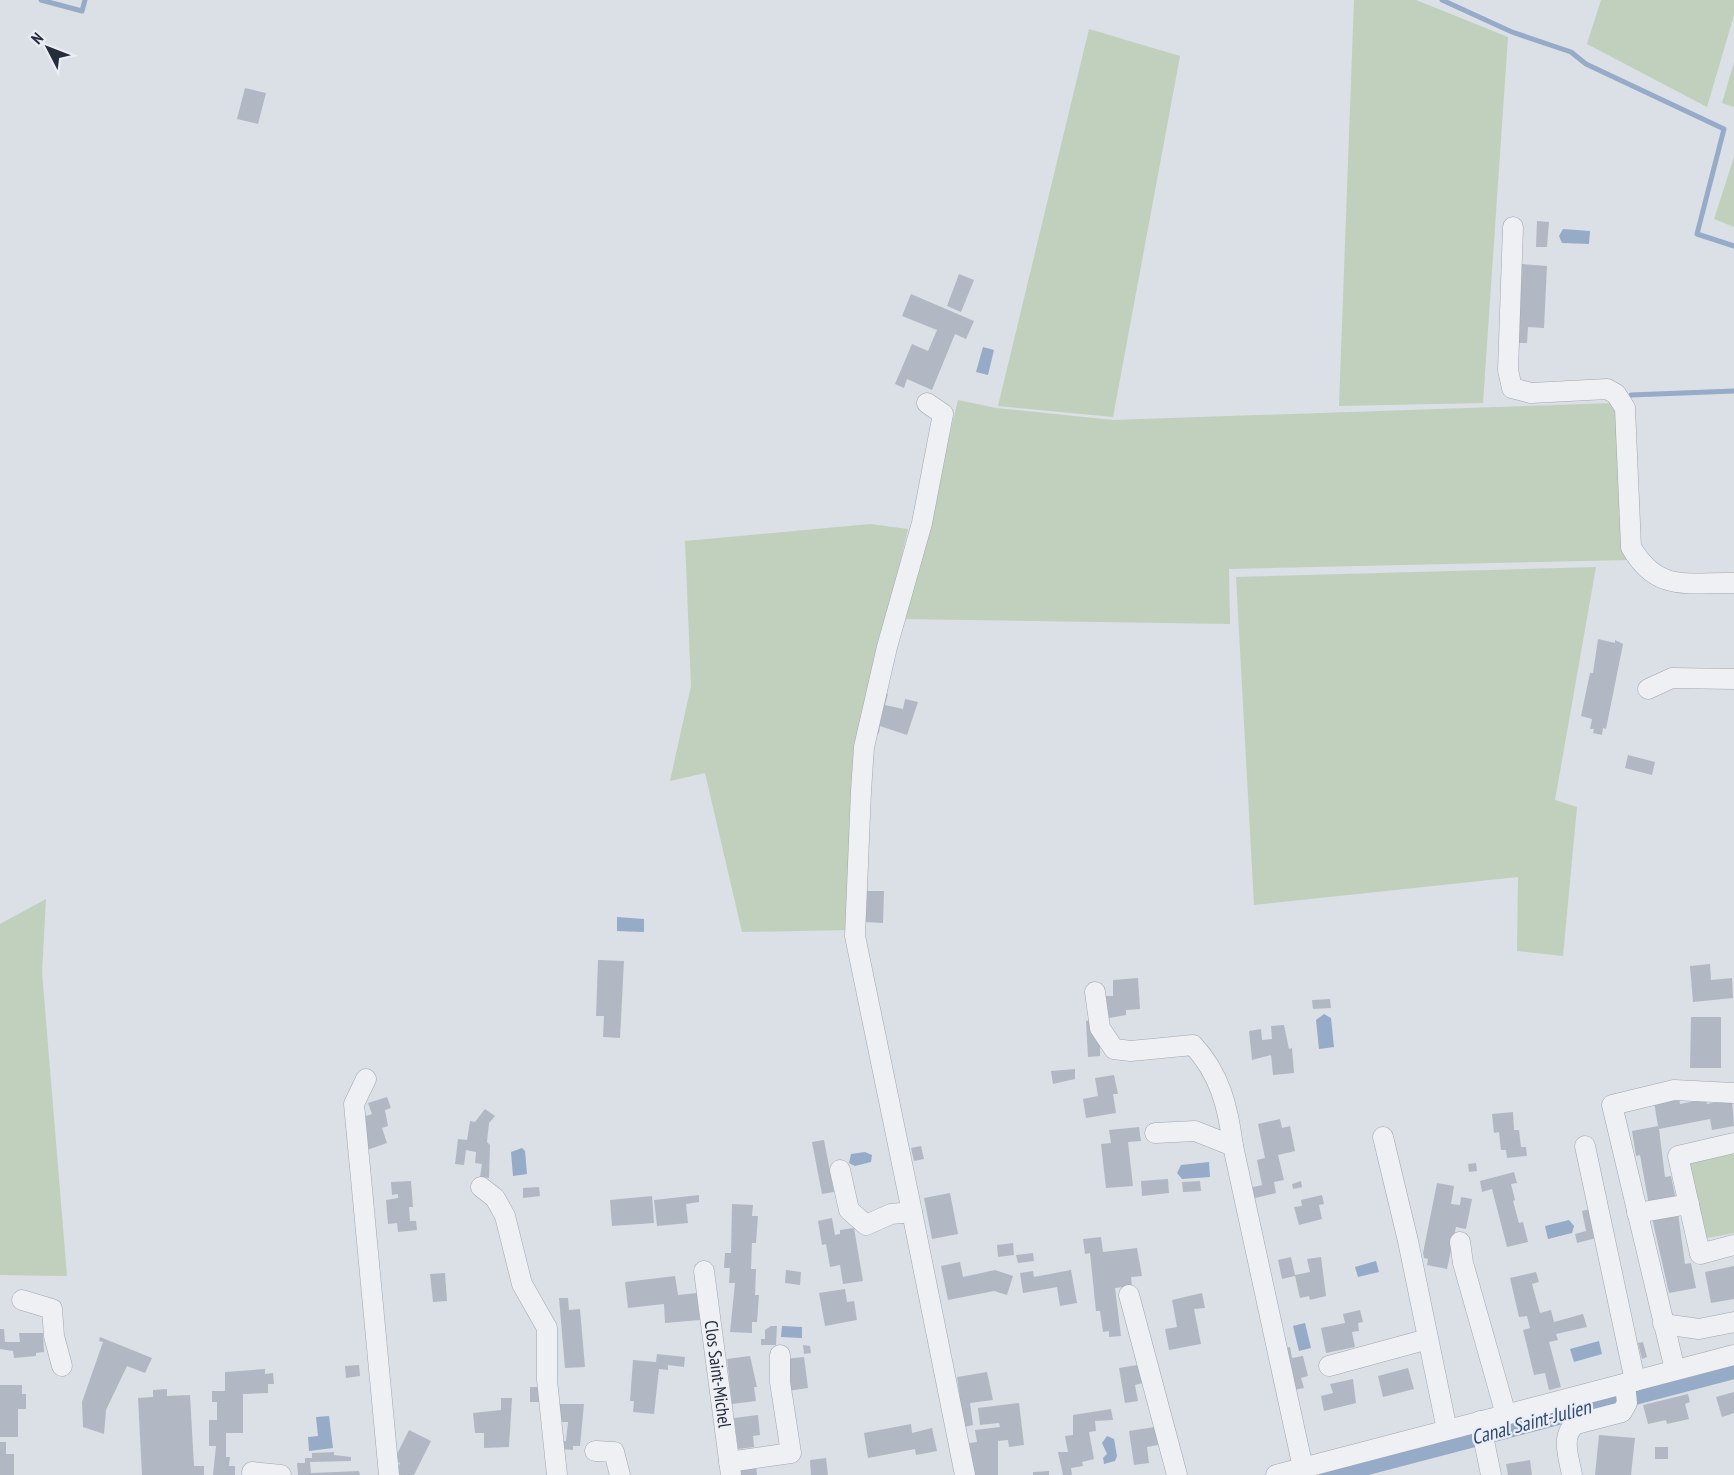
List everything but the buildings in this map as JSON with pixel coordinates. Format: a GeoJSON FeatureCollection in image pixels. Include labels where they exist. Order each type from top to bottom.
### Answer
{"type":"FeatureCollection","features":[{"type":"Feature","properties":{"kind":"street"},"geometry":{"type":"LineString","coordinates":[[1513,227],[1508,370],[1512,388],[1531,393],[1607,389],[1616,394],[1625,408],[1632,547],[1642,566],[1661,580],[1734,583]]}},
{"type":"Feature","properties":{"kind":"street"},"geometry":{"type":"LineString","coordinates":[[927,403],[943,414],[922,523],[887,647],[864,747],[855,936],[965,1475]]}},
{"type":"Feature","properties":{"kind":"street"},"geometry":{"type":"LineString","coordinates":[[1648,689],[1672,678],[1734,679]]}},
{"type":"Feature","properties":{"kind":"street"},"geometry":{"type":"LineString","coordinates":[[1095,992],[1100,1028],[1114,1049],[1131,1051],[1193,1044],[1210,1064],[1229,1116],[1233,1146],[1303,1468]]}},
{"type":"Feature","properties":{"kind":"street"},"geometry":{"type":"LineString","coordinates":[[366,1079],[354,1104],[389,1475]]}},
{"type":"Feature","properties":{"kind":"street"},"geometry":{"type":"LineString","coordinates":[[1675,1370],[1612,1105],[1674,1090],[1734,1093]]}},
{"type":"Feature","properties":{"kind":"street"},"geometry":{"type":"LineString","coordinates":[[1155,1133],[1195,1131],[1233,1146]]}},
{"type":"Feature","properties":{"kind":"street"},"geometry":{"type":"LineString","coordinates":[[1383,1137],[1408,1241],[1447,1430]]}},
{"type":"Feature","properties":{"kind":"street"},"geometry":{"type":"LineString","coordinates":[[1734,1143],[1678,1156],[1700,1254],[1734,1245]]}},
{"type":"Feature","properties":{"kind":"street"},"geometry":{"type":"LineString","coordinates":[[1572,1475],[1566,1435],[1570,1428],[1576,1424],[1622,1412],[1628,1389],[1585,1146]]}},
{"type":"Feature","properties":{"kind":"street"},"geometry":{"type":"LineString","coordinates":[[840,1170],[849,1210],[866,1225],[891,1214],[912,1212]]}},
{"type":"Feature","properties":{"kind":"street"},"geometry":{"type":"LineString","coordinates":[[481,1187],[495,1198],[505,1216],[522,1284],[547,1328],[547,1380],[557,1475]]}},
{"type":"Feature","properties":{"kind":"street"},"geometry":{"type":"LineString","coordinates":[[1637,1214],[1689,1204]]}},
{"type":"Feature","properties":{"kind":"street"},"geometry":{"type":"LineString","coordinates":[[1460,1242],[1463,1263],[1506,1415]]}},
{"type":"Feature","properties":{"kind":"street","name":"Clos Saint-Michel"},"geometry":{"type":"LineString","coordinates":[[704,1271],[730,1468]]}},
{"type":"Feature","properties":{"kind":"street"},"geometry":{"type":"LineString","coordinates":[[1129,1295],[1177,1475]]}},
{"type":"Feature","properties":{"kind":"street"},"geometry":{"type":"LineString","coordinates":[[22,1300],[52,1309],[54,1336],[62,1366]]}},
{"type":"Feature","properties":{"kind":"street"},"geometry":{"type":"LineString","coordinates":[[1663,1324],[1699,1329],[1734,1322]]}},
{"type":"Feature","properties":{"kind":"street"},"geometry":{"type":"LineString","coordinates":[[1329,1366],[1428,1339]]}},
{"type":"Feature","properties":{"kind":"street"},"geometry":{"type":"LineString","coordinates":[[730,1468],[791,1453],[780,1382],[780,1355]]}},
{"type":"Feature","properties":{"kind":"street"},"geometry":{"type":"LineString","coordinates":[[1276,1475],[1447,1430],[1482,1431],[1506,1415],[1628,1389],[1675,1370],[1734,1355]]}},
{"type":"Feature","properties":{"kind":"street"},"geometry":{"type":"LineString","coordinates":[[1482,1431],[1491,1475]]}},
{"type":"Feature","properties":{"kind":"street"},"geometry":{"type":"LineString","coordinates":[[595,1450],[614,1452],[620,1475]]}},
{"type":"Feature","properties":{"kind":"street"},"geometry":{"type":"LineString","coordinates":[[252,1472],[281,1475]]}},
{"type":"Feature","properties":{"kind":"green space"},"geometry":{"type":"Polygon","coordinates":[[[1354,0],[1416,0],[1508,37],[1483,403],[1339,406],[1354,0]]]}},
{"type":"Feature","properties":{"kind":"green space"},"geometry":{"type":"Polygon","coordinates":[[[1601,0],[1734,0],[1734,15],[1707,107],[1587,44],[1601,0]]]}},
{"type":"Feature","properties":{"kind":"green space"},"geometry":{"type":"Polygon","coordinates":[[[1089,29],[1180,56],[1113,417],[998,406],[1089,29]]]}},
{"type":"Feature","properties":{"kind":"green space"},"geometry":{"type":"Polygon","coordinates":[[[1734,62],[1734,107],[1722,103],[1734,62]]]}},
{"type":"Feature","properties":{"kind":"green space"},"geometry":{"type":"Polygon","coordinates":[[[1734,157],[1734,227],[1714,219],[1734,157]]]}},
{"type":"Feature","properties":{"kind":"green space"},"geometry":{"type":"Polygon","coordinates":[[[958,400],[996,408],[1113,420],[1613,403],[1621,416],[1629,560],[1229,569],[1230,624],[904,619],[958,400]]]}},
{"type":"Feature","properties":{"kind":"green space"},"geometry":{"type":"Polygon","coordinates":[[[870,524],[908,529],[854,759],[852,930],[742,932],[705,773],[670,781],[691,686],[685,541],[870,524]]]}},
{"type":"Feature","properties":{"kind":"green space"},"geometry":{"type":"Polygon","coordinates":[[[1596,567],[1555,800],[1577,807],[1563,956],[1517,951],[1518,877],[1254,905],[1236,577],[1596,567]]]}},
{"type":"Feature","properties":{"kind":"green space"},"geometry":{"type":"Polygon","coordinates":[[[46,899],[42,972],[67,1276],[0,1275],[0,924],[46,899]]]}},
{"type":"Feature","properties":{"kind":"green space"},"geometry":{"type":"Polygon","coordinates":[[[1734,1150],[1734,1233],[1702,1239],[1686,1159],[1734,1150]]]}},
{"type":"Feature","properties":{"kind":"water"},"geometry":{"type":"Polygon","coordinates":[[[1563,229],[1590,231],[1589,244],[1562,243],[1559,236],[1563,229]]]}},
{"type":"Feature","properties":{"kind":"water"},"geometry":{"type":"Polygon","coordinates":[[[983,347],[994,350],[988,375],[976,372],[983,347]]]}},
{"type":"Feature","properties":{"kind":"water"},"geometry":{"type":"Polygon","coordinates":[[[617,917],[644,919],[644,932],[617,931],[617,917]]]}},
{"type":"Feature","properties":{"kind":"water"},"geometry":{"type":"Polygon","coordinates":[[[1324,1014],[1331,1018],[1334,1047],[1319,1049],[1316,1020],[1324,1014]]]}},
{"type":"Feature","properties":{"kind":"water"},"geometry":{"type":"Polygon","coordinates":[[[522,1148],[525,1151],[527,1174],[513,1176],[511,1152],[522,1148]]]}},
{"type":"Feature","properties":{"kind":"water"},"geometry":{"type":"Polygon","coordinates":[[[865,1152],[872,1155],[871,1162],[855,1166],[849,1163],[851,1154],[865,1152]]]}},
{"type":"Feature","properties":{"kind":"water"},"geometry":{"type":"Polygon","coordinates":[[[1209,1162],[1210,1177],[1182,1179],[1177,1173],[1181,1165],[1209,1162]]]}},
{"type":"Feature","properties":{"kind":"water"},"geometry":{"type":"Polygon","coordinates":[[[1569,1220],[1574,1226],[1572,1233],[1548,1239],[1545,1226],[1569,1220]]]}},
{"type":"Feature","properties":{"kind":"water"},"geometry":{"type":"Polygon","coordinates":[[[1376,1261],[1379,1272],[1358,1277],[1355,1267],[1376,1261]]]}},
{"type":"Feature","properties":{"kind":"water"},"geometry":{"type":"Polygon","coordinates":[[[1305,1323],[1311,1348],[1299,1351],[1293,1326],[1305,1323]]]}},
{"type":"Feature","properties":{"kind":"water"},"geometry":{"type":"Polygon","coordinates":[[[782,1326],[802,1327],[802,1338],[781,1337],[782,1326]]]}},
{"type":"Feature","properties":{"kind":"water"},"geometry":{"type":"Polygon","coordinates":[[[1599,1341],[1602,1354],[1574,1362],[1570,1349],[1599,1341]]]}},
{"type":"Feature","properties":{"kind":"water"},"geometry":{"type":"Polygon","coordinates":[[[329,1416],[333,1448],[309,1451],[308,1437],[318,1436],[316,1417],[329,1416]]]}},
{"type":"Feature","properties":{"kind":"water"},"geometry":{"type":"Polygon","coordinates":[[[1107,1436],[1114,1439],[1117,1456],[1115,1461],[1104,1464],[1103,1458],[1107,1454],[1102,1443],[1107,1436]]]}},
{"type":"Feature","properties":{"kind":"waterway"},"geometry":{"type":"LineString","coordinates":[[41,0],[82,11],[85,0]]}},
{"type":"Feature","properties":{"kind":"waterway"},"geometry":{"type":"LineString","coordinates":[[1442,0],[1512,32],[1571,52],[1586,64],[1724,129],[1697,234],[1734,246]]}},
{"type":"Feature","properties":{"kind":"waterway"},"geometry":{"type":"LineString","coordinates":[[1631,395],[1734,391]]}},
{"type":"Feature","properties":{"kind":"waterway","name":"Canal Saint-Julien"},"geometry":{"type":"LineString","coordinates":[[1329,1475],[1734,1369]]}}]}
